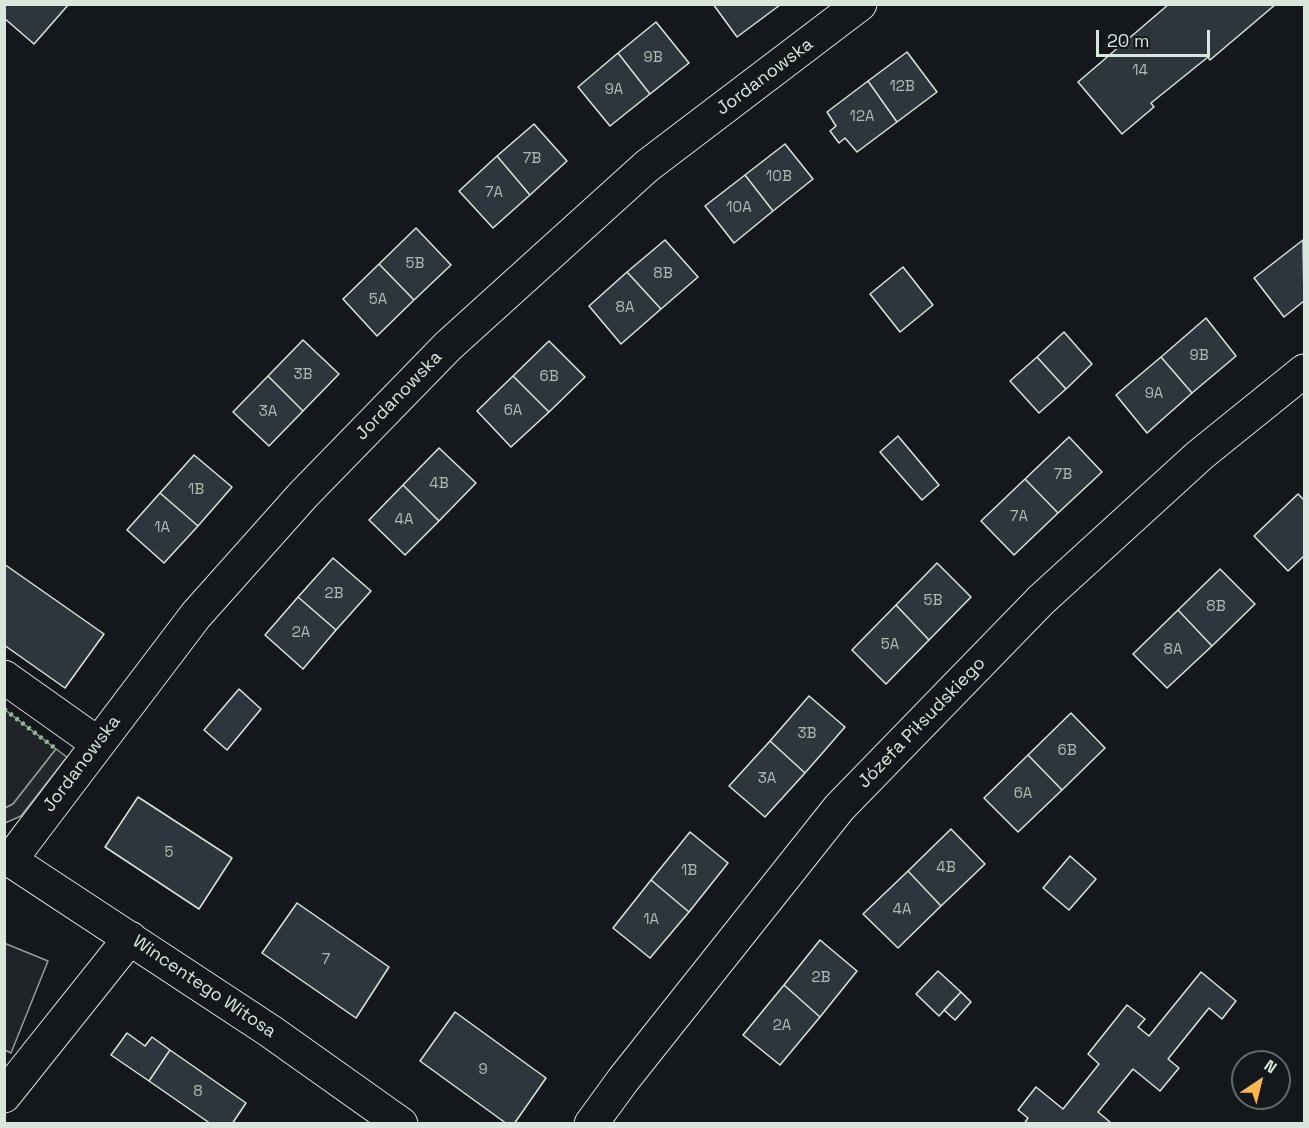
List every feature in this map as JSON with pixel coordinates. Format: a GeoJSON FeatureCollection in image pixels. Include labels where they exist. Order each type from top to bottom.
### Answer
{"type":"FeatureCollection","features":[{"type":"Feature","properties":{"kind":"street","name":"Jordanowska"},"geometry":{"type":"LineString","coordinates":[[8,858],[196,615],[303,495],[448,346],[647,166],[860,4]]}},
{"type":"Feature","properties":{"kind":"street","name":"Józefa Piłsudskiego"},"geometry":{"type":"LineString","coordinates":[[591,1124],[623,1080],[839,808],[1041,600],[1200,455],[1305,371]]}},
{"type":"Feature","properties":{"kind":"street"},"geometry":{"type":"LineString","coordinates":[[4,677],[97,743]]}},
{"type":"Feature","properties":{"kind":"street","name":"Wincentego Witosa"},"geometry":{"type":"LineString","coordinates":[[8,858],[270,1031],[401,1124]]}},
{"type":"Feature","properties":{"kind":"street"},"geometry":{"type":"LineString","coordinates":[[4,1096],[130,938]]}},
{"type":"Feature","properties":{"kind":"shaded area"},"geometry":{"type":"Polygon","coordinates":[[[4,709],[56,749],[13,804],[5,808],[4,709]]]}},
{"type":"Feature","properties":{"kind":"shaded area"},"geometry":{"type":"Polygon","coordinates":[[[56,749],[67,757],[21,816],[5,823],[5,808],[13,804],[56,749]]]}},
{"type":"Feature","properties":{"kind":"shaded area"},"geometry":{"type":"Polygon","coordinates":[[[4,943],[48,961],[11,1053],[5,1050],[4,943]]]}},
{"type":"Feature","properties":{"kind":"building"},"geometry":{"type":"Polygon","coordinates":[[[4,4],[69,4],[34,44],[4,18],[4,4]]]}},
{"type":"Feature","properties":{"kind":"building"},"geometry":{"type":"Polygon","coordinates":[[[713,4],[779,4],[780,5],[737,37],[713,4]]]}},
{"type":"Feature","properties":{"kind":"building"},"geometry":{"type":"Polygon","coordinates":[[[1169,4],[1276,4],[1210,60],[1208,57],[1151,103],[1154,107],[1122,134],[1078,82],[1169,4]]]}},
{"type":"Feature","properties":{"kind":"building"},"geometry":{"type":"Polygon","coordinates":[[[656,22],[689,63],[650,94],[618,53],[656,22]]]}},
{"type":"Feature","properties":{"kind":"building"},"geometry":{"type":"Polygon","coordinates":[[[907,52],[937,92],[897,122],[868,81],[907,52]]]}},
{"type":"Feature","properties":{"kind":"building"},"geometry":{"type":"Polygon","coordinates":[[[618,53],[650,94],[610,126],[578,87],[618,53]]]}},
{"type":"Feature","properties":{"kind":"building"},"geometry":{"type":"Polygon","coordinates":[[[868,81],[897,122],[857,152],[845,138],[839,143],[830,131],[836,126],[827,112],[868,81]]]}},
{"type":"Feature","properties":{"kind":"building"},"geometry":{"type":"Polygon","coordinates":[[[534,124],[567,161],[530,195],[497,156],[534,124]]]}},
{"type":"Feature","properties":{"kind":"building"},"geometry":{"type":"Polygon","coordinates":[[[785,144],[813,179],[773,211],[745,175],[785,144]]]}},
{"type":"Feature","properties":{"kind":"building"},"geometry":{"type":"Polygon","coordinates":[[[497,156],[530,195],[493,228],[459,191],[497,156]]]}},
{"type":"Feature","properties":{"kind":"building"},"geometry":{"type":"Polygon","coordinates":[[[745,175],[773,211],[734,243],[705,206],[745,175]]]}},
{"type":"Feature","properties":{"kind":"building"},"geometry":{"type":"Polygon","coordinates":[[[416,228],[451,265],[414,300],[379,264],[416,228]]]}},
{"type":"Feature","properties":{"kind":"building"},"geometry":{"type":"Polygon","coordinates":[[[665,240],[698,277],[661,309],[627,272],[665,240]]]}},
{"type":"Feature","properties":{"kind":"building"},"geometry":{"type":"Polygon","coordinates":[[[1303,240],[1304,301],[1284,317],[1254,278],[1303,240]]]}},
{"type":"Feature","properties":{"kind":"building"},"geometry":{"type":"Polygon","coordinates":[[[379,264],[414,300],[377,336],[343,299],[379,264]]]}},
{"type":"Feature","properties":{"kind":"building"},"geometry":{"type":"Polygon","coordinates":[[[903,267],[933,305],[900,332],[870,294],[903,267]]]}},
{"type":"Feature","properties":{"kind":"building"},"geometry":{"type":"Polygon","coordinates":[[[627,272],[661,309],[621,344],[589,306],[627,272]]]}},
{"type":"Feature","properties":{"kind":"building"},"geometry":{"type":"Polygon","coordinates":[[[1206,318],[1236,356],[1192,393],[1161,357],[1206,318]]]}},
{"type":"Feature","properties":{"kind":"building"},"geometry":{"type":"Polygon","coordinates":[[[1064,332],[1092,364],[1066,389],[1037,357],[1064,332]]]}},
{"type":"Feature","properties":{"kind":"building"},"geometry":{"type":"Polygon","coordinates":[[[303,340],[339,374],[303,411],[268,376],[303,340]]]}},
{"type":"Feature","properties":{"kind":"building"},"geometry":{"type":"Polygon","coordinates":[[[549,341],[585,377],[549,412],[513,376],[549,341]]]}},
{"type":"Feature","properties":{"kind":"building"},"geometry":{"type":"Polygon","coordinates":[[[1037,357],[1066,389],[1039,413],[1010,381],[1037,357]]]}},
{"type":"Feature","properties":{"kind":"building"},"geometry":{"type":"Polygon","coordinates":[[[1161,357],[1192,393],[1147,433],[1116,395],[1161,357]]]}},
{"type":"Feature","properties":{"kind":"building"},"geometry":{"type":"Polygon","coordinates":[[[268,376],[303,411],[269,446],[233,412],[268,376]]]}},
{"type":"Feature","properties":{"kind":"building"},"geometry":{"type":"Polygon","coordinates":[[[513,376],[549,412],[511,447],[477,411],[513,376]]]}},
{"type":"Feature","properties":{"kind":"building"},"geometry":{"type":"Polygon","coordinates":[[[898,436],[939,485],[922,500],[880,452],[898,436]]]}},
{"type":"Feature","properties":{"kind":"building"},"geometry":{"type":"Polygon","coordinates":[[[1069,437],[1102,472],[1058,513],[1025,479],[1069,437]]]}},
{"type":"Feature","properties":{"kind":"building"},"geometry":{"type":"Polygon","coordinates":[[[439,448],[476,483],[439,521],[403,485],[439,448]]]}},
{"type":"Feature","properties":{"kind":"building"},"geometry":{"type":"Polygon","coordinates":[[[194,455],[232,487],[198,526],[160,493],[194,455]]]}},
{"type":"Feature","properties":{"kind":"building"},"geometry":{"type":"Polygon","coordinates":[[[1025,479],[1058,513],[1014,555],[981,521],[1025,479]]]}},
{"type":"Feature","properties":{"kind":"building"},"geometry":{"type":"Polygon","coordinates":[[[403,485],[439,521],[405,555],[369,520],[403,485]]]}},
{"type":"Feature","properties":{"kind":"building"},"geometry":{"type":"Polygon","coordinates":[[[160,493],[198,526],[164,563],[127,530],[160,493]]]}},
{"type":"Feature","properties":{"kind":"building"},"geometry":{"type":"Polygon","coordinates":[[[1298,494],[1304,500],[1304,556],[1288,571],[1254,536],[1298,494]]]}},
{"type":"Feature","properties":{"kind":"building"},"geometry":{"type":"Polygon","coordinates":[[[333,558],[371,591],[336,630],[298,597],[333,558]]]}},
{"type":"Feature","properties":{"kind":"building"},"geometry":{"type":"Polygon","coordinates":[[[937,563],[971,597],[929,640],[896,605],[937,563]]]}},
{"type":"Feature","properties":{"kind":"building"},"geometry":{"type":"Polygon","coordinates":[[[4,564],[104,634],[65,688],[4,645],[4,564]]]}},
{"type":"Feature","properties":{"kind":"building"},"geometry":{"type":"Polygon","coordinates":[[[1220,569],[1255,604],[1212,646],[1178,610],[1220,569]]]}},
{"type":"Feature","properties":{"kind":"building"},"geometry":{"type":"Polygon","coordinates":[[[298,597],[336,630],[303,669],[265,635],[298,597]]]}},
{"type":"Feature","properties":{"kind":"building"},"geometry":{"type":"Polygon","coordinates":[[[896,605],[929,640],[886,684],[852,650],[896,605]]]}},
{"type":"Feature","properties":{"kind":"building"},"geometry":{"type":"Polygon","coordinates":[[[1178,610],[1212,646],[1167,688],[1133,654],[1178,610]]]}},
{"type":"Feature","properties":{"kind":"building"},"geometry":{"type":"Polygon","coordinates":[[[239,689],[261,709],[227,750],[204,730],[239,689]]]}},
{"type":"Feature","properties":{"kind":"building"},"geometry":{"type":"Polygon","coordinates":[[[809,696],[845,727],[805,773],[770,741],[809,696]]]}},
{"type":"Feature","properties":{"kind":"building"},"geometry":{"type":"Polygon","coordinates":[[[1071,713],[1105,748],[1062,790],[1028,755],[1071,713]]]}},
{"type":"Feature","properties":{"kind":"building"},"geometry":{"type":"Polygon","coordinates":[[[770,741],[805,773],[765,817],[729,786],[770,741]]]}},
{"type":"Feature","properties":{"kind":"building"},"geometry":{"type":"Polygon","coordinates":[[[1028,755],[1062,790],[1018,832],[984,798],[1028,755]]]}},
{"type":"Feature","properties":{"kind":"building"},"geometry":{"type":"Polygon","coordinates":[[[138,797],[232,858],[199,909],[105,847],[138,797]]]}},
{"type":"Feature","properties":{"kind":"building"},"geometry":{"type":"Polygon","coordinates":[[[951,829],[985,864],[941,906],[908,871],[951,829]]]}},
{"type":"Feature","properties":{"kind":"building"},"geometry":{"type":"Polygon","coordinates":[[[690,832],[728,863],[689,912],[651,880],[690,832]]]}},
{"type":"Feature","properties":{"kind":"building"},"geometry":{"type":"Polygon","coordinates":[[[1070,856],[1096,879],[1069,910],[1043,888],[1070,856]]]}},
{"type":"Feature","properties":{"kind":"building"},"geometry":{"type":"Polygon","coordinates":[[[908,871],[941,906],[898,948],[863,914],[908,871]]]}},
{"type":"Feature","properties":{"kind":"building"},"geometry":{"type":"Polygon","coordinates":[[[651,880],[689,912],[650,958],[613,928],[651,880]]]}},
{"type":"Feature","properties":{"kind":"building"},"geometry":{"type":"Polygon","coordinates":[[[297,903],[389,967],[356,1018],[262,953],[297,903]]]}},
{"type":"Feature","properties":{"kind":"building"},"geometry":{"type":"Polygon","coordinates":[[[820,940],[857,971],[820,1017],[784,985],[820,940]]]}},
{"type":"Feature","properties":{"kind":"building"},"geometry":{"type":"Polygon","coordinates":[[[938,971],[961,992],[939,1016],[916,994],[938,971]]]}},
{"type":"Feature","properties":{"kind":"building"},"geometry":{"type":"Polygon","coordinates":[[[1201,972],[1236,1001],[1222,1019],[1209,1008],[1168,1059],[1179,1068],[1160,1091],[1133,1069],[1098,1112],[1110,1122],[1108,1124],[1024,1124],[1028,1118],[1018,1110],[1036,1087],[1063,1109],[1099,1064],[1088,1054],[1127,1005],[1145,1019],[1138,1027],[1149,1036],[1201,972]]]}},
{"type":"Feature","properties":{"kind":"building"},"geometry":{"type":"Polygon","coordinates":[[[784,985],[820,1017],[780,1065],[743,1035],[784,985]]]}},
{"type":"Feature","properties":{"kind":"building"},"geometry":{"type":"Polygon","coordinates":[[[961,992],[971,1002],[955,1020],[944,1010],[961,992]]]}},
{"type":"Feature","properties":{"kind":"building"},"geometry":{"type":"Polygon","coordinates":[[[455,1012],[546,1078],[514,1124],[507,1124],[420,1061],[455,1012]]]}},
{"type":"Feature","properties":{"kind":"building"},"geometry":{"type":"Polygon","coordinates":[[[127,1033],[145,1046],[152,1037],[170,1050],[149,1081],[111,1055],[127,1033]]]}},
{"type":"Feature","properties":{"kind":"building"},"geometry":{"type":"Polygon","coordinates":[[[170,1050],[246,1103],[232,1124],[211,1124],[149,1081],[170,1050]]]}},
{"type":"Feature","properties":{"kind":"hedge"},"geometry":{"type":"LineString","coordinates":[[4,709],[56,749]]}}]}
